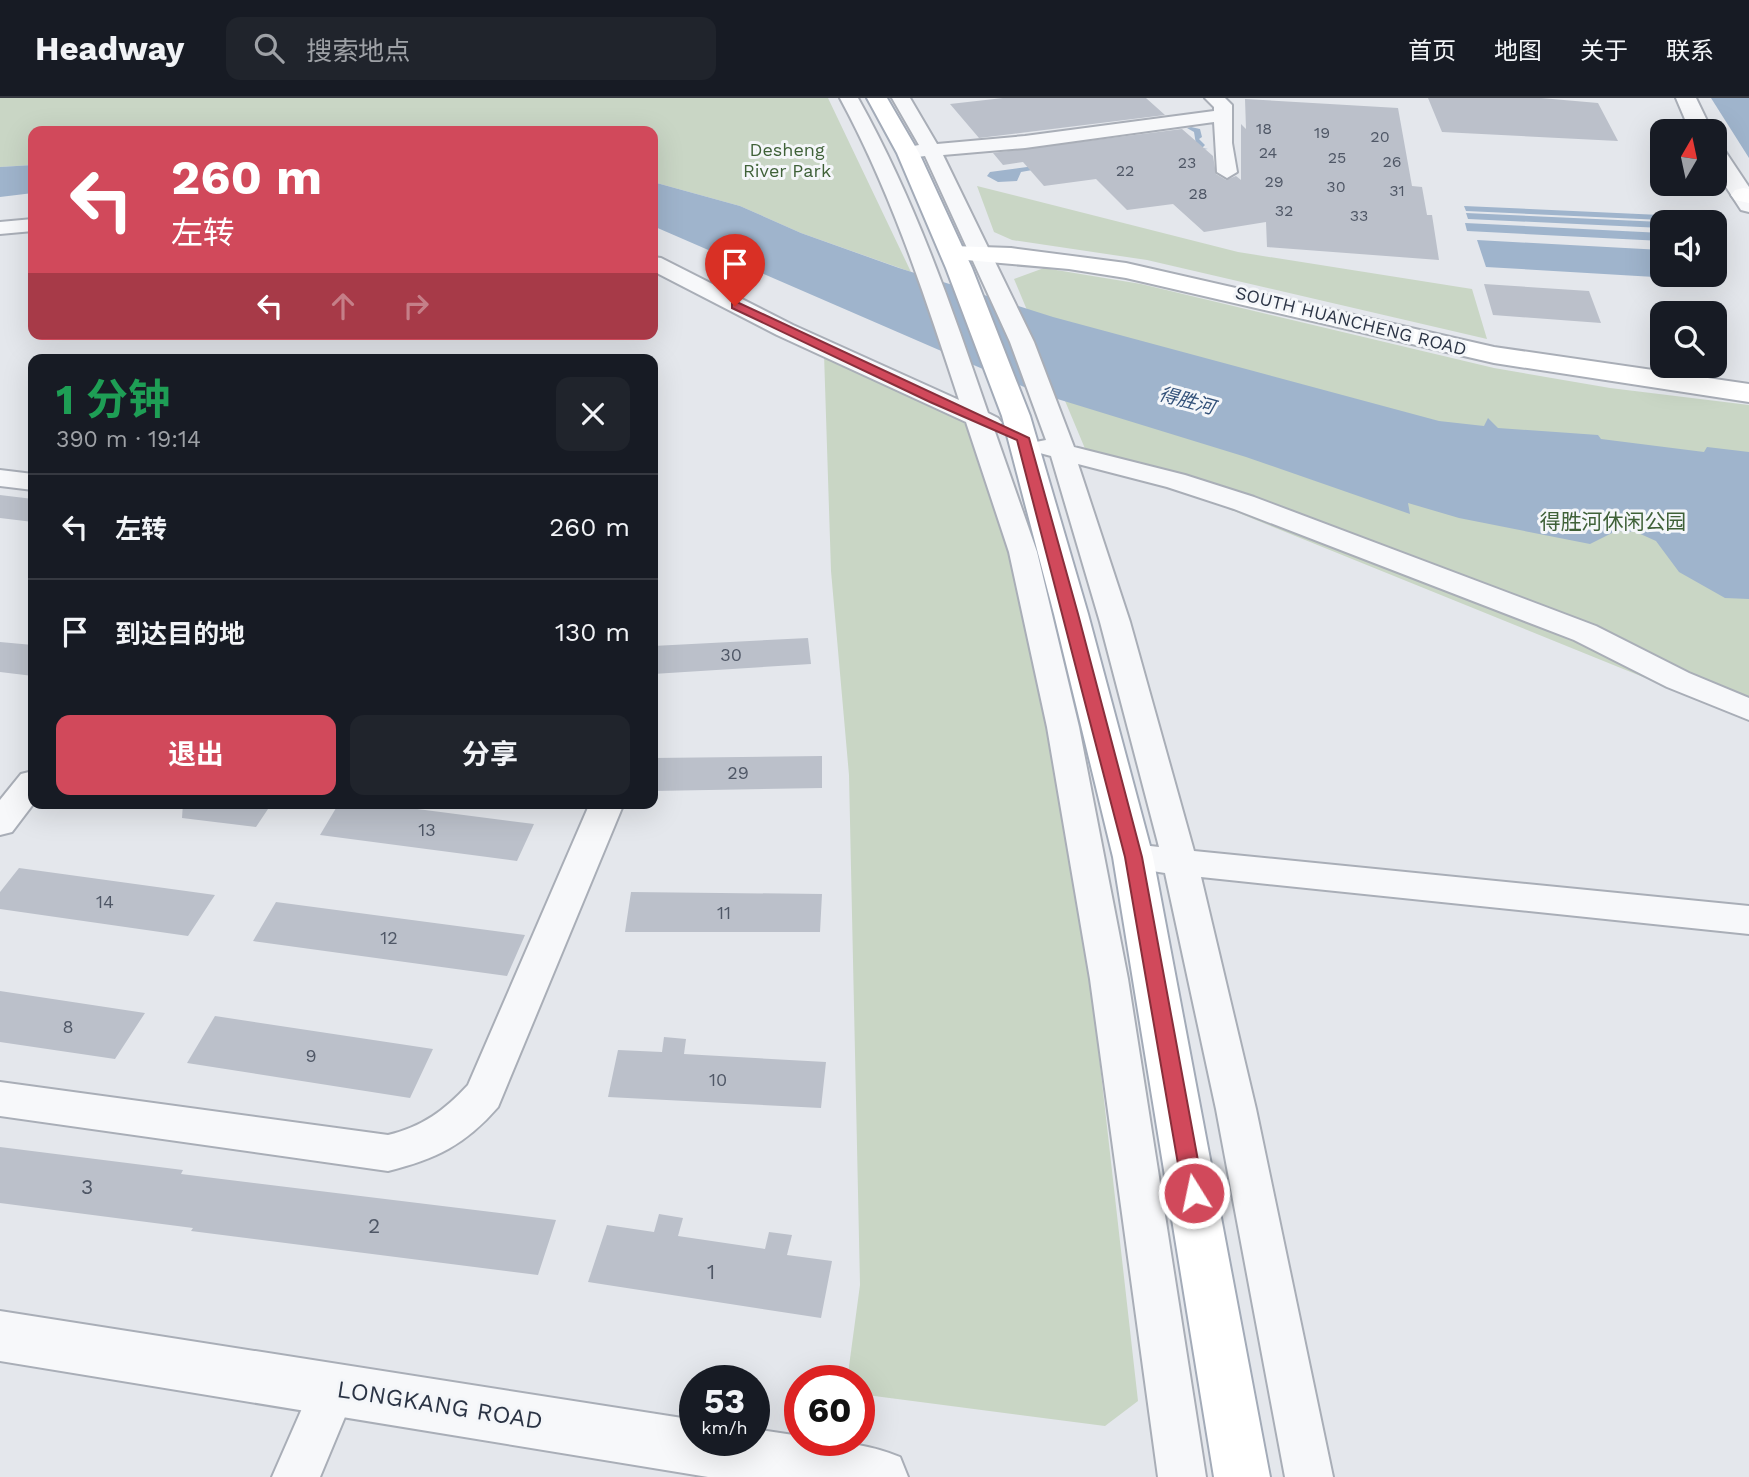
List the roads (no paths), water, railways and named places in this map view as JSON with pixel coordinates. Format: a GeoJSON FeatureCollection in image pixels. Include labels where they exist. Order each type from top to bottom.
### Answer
{"type":"FeatureCollection","features":[{"type":"Feature","properties":{"kind":"main road"},"geometry":{"type":"LineString","coordinates":[[877,98],[965,258],[1018,428],[1071,614],[1133,857],[1242,1477]]}},
{"type":"Feature","properties":{"kind":"main road","name":"SOUTH HUANCHENG ROAD"},"geometry":{"type":"LineString","coordinates":[[965,258],[1048,259],[1135,272],[1205,286],[1489,355],[1576,370],[1749,393]]}},
{"type":"Feature","properties":{"kind":"street"},"geometry":{"type":"LineString","coordinates":[[849,98],[877,149],[925,263],[1018,428],[1139,704],[1227,1064],[1309,1477]]}},
{"type":"Feature","properties":{"kind":"street"},"geometry":{"type":"LineString","coordinates":[[901,98],[931,150],[965,258],[998,287],[1018,428],[1023,552],[1063,727],[1109,979],[1136,1153],[1164,1373],[1182,1477]]}},
{"type":"Feature","properties":{"kind":"street"},"geometry":{"type":"LineString","coordinates":[[1214,98],[1223,106],[1223,143],[1227,172]]}},
{"type":"Feature","properties":{"kind":"street"},"geometry":{"type":"LineString","coordinates":[[1686,98],[1696,119]]}},
{"type":"Feature","properties":{"kind":"street"},"geometry":{"type":"LineString","coordinates":[[908,153],[1025,142],[1224,116]]}},
{"type":"Feature","properties":{"kind":"street"},"geometry":{"type":"LineString","coordinates":[[1727,170],[1747,199]]}},
{"type":"Feature","properties":{"kind":"street"},"geometry":{"type":"LineString","coordinates":[[0,228],[28,225]]}},
{"type":"Feature","properties":{"kind":"street"},"geometry":{"type":"LineString","coordinates":[[658,266],[785,330],[1018,428],[1244,503],[1585,633],[1698,690],[1749,710]]}},
{"type":"Feature","properties":{"kind":"street"},"geometry":{"type":"LineString","coordinates":[[0,478],[28,481]]}},
{"type":"Feature","properties":{"kind":"street"},"geometry":{"type":"LineString","coordinates":[[0,823],[28,788]]}},
{"type":"Feature","properties":{"kind":"street"},"geometry":{"type":"LineString","coordinates":[[0,1099],[388,1153],[421,1146],[447,1132],[468,1115],[484,1095],[604,809]]}},
{"type":"Feature","properties":{"kind":"street"},"geometry":{"type":"LineString","coordinates":[[1133,857],[1749,920]]}},
{"type":"Feature","properties":{"kind":"street","name":"LONGKANG ROAD"},"geometry":{"type":"LineString","coordinates":[[0,1336],[880,1477]]}},
{"type":"Feature","properties":{"kind":"street"},"geometry":{"type":"LineString","coordinates":[[296,1477],[334,1388]]}},
{"type":"Feature","properties":{"kind":"water"},"geometry":{"type":"Polygon","coordinates":[[[1711,98],[1749,98],[1749,158],[1727,119],[1724,119],[1711,98]]]}},
{"type":"Feature","properties":{"kind":"water"},"geometry":{"type":"Polygon","coordinates":[[[1187,128],[1200,129],[1202,137],[1199,139],[1205,145],[1202,148],[1208,149],[1038,169],[1021,172],[1017,181],[998,182],[987,176],[990,172],[1196,144],[1194,132],[1187,128]]]}},
{"type":"Feature","properties":{"kind":"water"},"geometry":{"type":"Polygon","coordinates":[[[28,165],[28,194],[0,197],[0,167],[28,165]]]}},
{"type":"Feature","properties":{"kind":"water","name":"得胜河"},"geometry":{"type":"Polygon","coordinates":[[[658,183],[740,206],[801,233],[899,268],[1053,317],[1439,421],[1484,426],[1488,418],[1498,428],[1598,435],[1601,439],[1704,452],[1707,447],[1749,452],[1749,599],[1725,598],[1679,572],[1656,541],[1636,532],[1616,531],[1590,544],[1459,518],[1408,503],[1410,514],[1246,457],[1038,393],[658,228],[658,183]]]}},
{"type":"Feature","properties":{"kind":"water"},"geometry":{"type":"Polygon","coordinates":[[[1464,206],[1650,215],[1650,219],[1466,211],[1464,206]]]}},
{"type":"Feature","properties":{"kind":"water"},"geometry":{"type":"Polygon","coordinates":[[[1466,213],[1650,221],[1650,227],[1468,219],[1466,213]]]}},
{"type":"Feature","properties":{"kind":"water"},"geometry":{"type":"Polygon","coordinates":[[[1465,223],[1650,232],[1650,240],[1467,231],[1465,223]]]}},
{"type":"Feature","properties":{"kind":"water"},"geometry":{"type":"Polygon","coordinates":[[[1477,240],[1650,249],[1650,277],[1486,267],[1477,240]]]}},
{"type":"Feature","properties":{"kind":"park label","name":"Desheng River Park"},"geometry":{"type":"Point","coordinates":[787,160]}},
{"type":"Feature","properties":{"kind":"park label","name":"得胜河休闲公园"},"geometry":{"type":"Point","coordinates":[1613,522]}}]}
